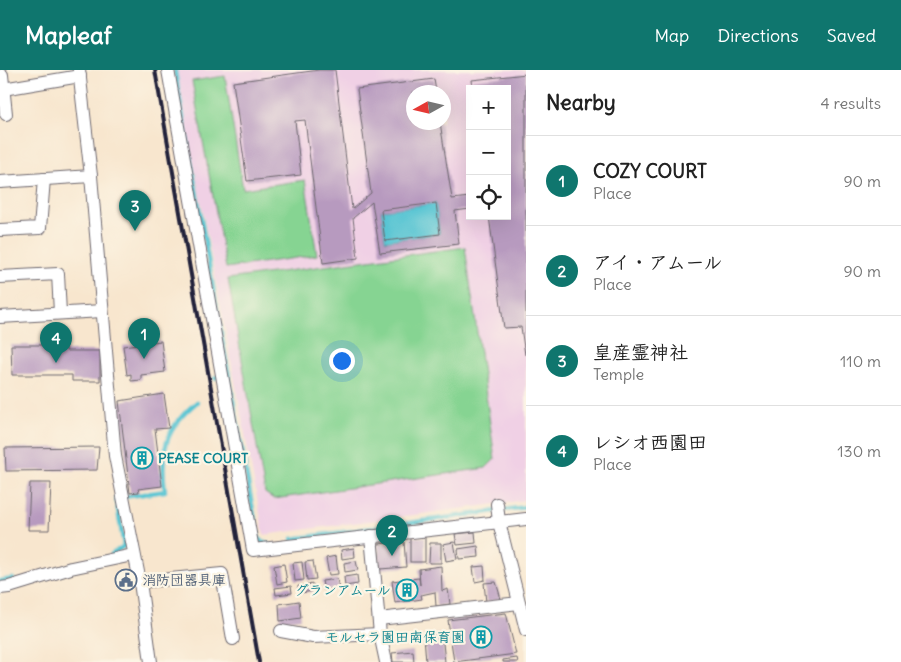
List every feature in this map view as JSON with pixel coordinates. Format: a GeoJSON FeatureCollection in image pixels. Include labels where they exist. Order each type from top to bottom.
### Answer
{"type":"FeatureCollection","features":[{"type":"Feature","properties":{"kind":"street"},"geometry":{"type":"LineString","coordinates":[[168,70],[253,550],[371,536],[498,512],[526,519]]}},
{"type":"Feature","properties":{"kind":"street"},"geometry":{"type":"LineString","coordinates":[[3,89],[80,73],[91,176],[115,456],[140,582],[152,662]]}},
{"type":"Feature","properties":{"kind":"street"},"geometry":{"type":"LineString","coordinates":[[2,75],[6,114]]}},
{"type":"Feature","properties":{"kind":"street"},"geometry":{"type":"LineString","coordinates":[[0,182],[91,176]]}},
{"type":"Feature","properties":{"kind":"street"},"geometry":{"type":"LineString","coordinates":[[0,230],[40,228],[44,179]]}},
{"type":"Feature","properties":{"kind":"street"},"geometry":{"type":"LineString","coordinates":[[0,277],[58,274],[60,313]]}},
{"type":"Feature","properties":{"kind":"street"},"geometry":{"type":"LineString","coordinates":[[0,318],[102,311]]}},
{"type":"Feature","properties":{"kind":"street"},"geometry":{"type":"LineString","coordinates":[[498,512],[526,630]]}},
{"type":"Feature","properties":{"kind":"street"},"geometry":{"type":"LineString","coordinates":[[371,536],[380,634],[386,662]]}},
{"type":"Feature","properties":{"kind":"street"},"geometry":{"type":"LineString","coordinates":[[0,588],[71,568],[134,555]]}},
{"type":"Feature","properties":{"kind":"street"},"geometry":{"type":"LineString","coordinates":[[140,582],[222,574],[233,639]]}},
{"type":"Feature","properties":{"kind":"street"},"geometry":{"type":"LineString","coordinates":[[379,620],[522,608]]}},
{"type":"Feature","properties":{"kind":"street"},"geometry":{"type":"LineString","coordinates":[[280,631],[313,637],[380,634]]}},
{"type":"Feature","properties":{"kind":"shaded area"},"geometry":{"type":"Polygon","coordinates":[[[176,70],[526,70],[526,500],[264,535],[176,70]]]}},
{"type":"Feature","properties":{"kind":"green space"},"geometry":{"type":"Polygon","coordinates":[[[225,76],[243,189],[305,180],[317,255],[226,268],[192,81],[225,76]]]}},
{"type":"Feature","properties":{"kind":"green space"},"geometry":{"type":"Polygon","coordinates":[[[465,247],[495,459],[486,468],[274,499],[265,493],[228,279],[465,247]]]}},
{"type":"Feature","properties":{"kind":"water"},"geometry":{"type":"Polygon","coordinates":[[[436,203],[440,234],[385,241],[381,210],[436,203]]]}},
{"type":"Feature","properties":{"kind":"building"},"geometry":{"type":"Polygon","coordinates":[[[319,70],[335,70],[352,209],[371,193],[357,89],[434,79],[435,85],[406,85],[406,130],[441,130],[452,199],[466,197],[466,210],[455,211],[459,244],[380,253],[372,202],[353,218],[358,258],[323,263],[305,120],[295,121],[301,175],[247,181],[233,82],[319,70]],[[436,203],[381,210],[385,241],[440,234],[436,203]]]}},
{"type":"Feature","properties":{"kind":"building"},"geometry":{"type":"Polygon","coordinates":[[[526,74],[526,355],[521,327],[504,328],[490,220],[511,220],[511,85],[473,85],[472,80],[526,74]]]}},
{"type":"Feature","properties":{"kind":"building"},"geometry":{"type":"Polygon","coordinates":[[[161,341],[165,372],[141,375],[141,380],[131,381],[131,374],[127,375],[123,346],[161,341]]]}},
{"type":"Feature","properties":{"kind":"building"},"geometry":{"type":"Polygon","coordinates":[[[11,345],[66,345],[66,351],[100,351],[100,381],[72,381],[72,375],[12,375],[11,345]]]}},
{"type":"Feature","properties":{"kind":"building","name":"PEASE COURT"},"geometry":{"type":"Polygon","coordinates":[[[164,394],[169,428],[155,429],[162,486],[138,489],[139,492],[130,493],[119,401],[164,394]]]}},
{"type":"Feature","properties":{"kind":"building"},"geometry":{"type":"Polygon","coordinates":[[[99,447],[97,470],[6,471],[5,448],[99,447]]]}},
{"type":"Feature","properties":{"kind":"building"},"geometry":{"type":"Polygon","coordinates":[[[30,483],[51,483],[49,530],[28,530],[30,483]]]}},
{"type":"Feature","properties":{"kind":"building"},"geometry":{"type":"Polygon","coordinates":[[[475,532],[476,543],[457,545],[455,534],[475,532]]]}},
{"type":"Feature","properties":{"kind":"building"},"geometry":{"type":"Polygon","coordinates":[[[410,537],[425,537],[425,562],[410,562],[410,537]]]}},
{"type":"Feature","properties":{"kind":"building"},"geometry":{"type":"Polygon","coordinates":[[[404,542],[406,567],[380,569],[378,544],[404,542]]]}},
{"type":"Feature","properties":{"kind":"building"},"geometry":{"type":"Polygon","coordinates":[[[454,542],[457,559],[446,561],[443,544],[454,542]]]}},
{"type":"Feature","properties":{"kind":"building"},"geometry":{"type":"Polygon","coordinates":[[[430,543],[441,543],[441,563],[429,563],[430,543]]]}},
{"type":"Feature","properties":{"kind":"building"},"geometry":{"type":"Polygon","coordinates":[[[478,546],[479,557],[459,559],[458,549],[478,546]]]}},
{"type":"Feature","properties":{"kind":"building"},"geometry":{"type":"Polygon","coordinates":[[[354,548],[355,557],[342,559],[341,550],[354,548]]]}},
{"type":"Feature","properties":{"kind":"building"},"geometry":{"type":"Polygon","coordinates":[[[336,556],[338,574],[329,575],[326,558],[336,556]]]}},
{"type":"Feature","properties":{"kind":"building"},"geometry":{"type":"Polygon","coordinates":[[[313,561],[316,579],[307,580],[305,562],[313,561]]]}},
{"type":"Feature","properties":{"kind":"building"},"geometry":{"type":"Polygon","coordinates":[[[356,561],[358,570],[345,572],[344,563],[356,561]]]}},
{"type":"Feature","properties":{"kind":"building"},"geometry":{"type":"Polygon","coordinates":[[[302,562],[304,580],[295,581],[293,563],[302,562]]]}},
{"type":"Feature","properties":{"kind":"building"},"geometry":{"type":"Polygon","coordinates":[[[284,564],[287,582],[277,584],[274,566],[284,564]]]}},
{"type":"Feature","properties":{"kind":"building"},"geometry":{"type":"Polygon","coordinates":[[[441,566],[442,591],[448,589],[450,604],[436,606],[435,592],[421,595],[422,599],[395,603],[392,581],[419,578],[420,585],[419,569],[441,566]]]}},
{"type":"Feature","properties":{"kind":"building"},"geometry":{"type":"Polygon","coordinates":[[[484,566],[485,580],[475,582],[473,567],[484,566]]]}},
{"type":"Feature","properties":{"kind":"building","name":"消防団器具庫"},"geometry":{"type":"Polygon","coordinates":[[[132,575],[134,583],[120,585],[118,577],[132,575]]]}},
{"type":"Feature","properties":{"kind":"building"},"geometry":{"type":"Polygon","coordinates":[[[357,575],[358,584],[345,586],[344,577],[357,575]]]}},
{"type":"Feature","properties":{"kind":"building"},"geometry":{"type":"Polygon","coordinates":[[[337,579],[339,588],[324,590],[322,581],[337,579]]]}},
{"type":"Feature","properties":{"kind":"building"},"geometry":{"type":"Polygon","coordinates":[[[496,582],[501,599],[486,602],[484,583],[496,582]]]}},
{"type":"Feature","properties":{"kind":"building"},"geometry":{"type":"Polygon","coordinates":[[[313,584],[314,591],[299,593],[298,586],[313,584]]]}},
{"type":"Feature","properties":{"kind":"building"},"geometry":{"type":"Polygon","coordinates":[[[291,586],[292,593],[276,595],[275,588],[291,586]]]}},
{"type":"Feature","properties":{"kind":"building"},"geometry":{"type":"Polygon","coordinates":[[[299,601],[301,618],[280,621],[279,604],[299,601]]]}},
{"type":"Feature","properties":{"kind":"building","name":"モルセラ園田南保育園"},"geometry":{"type":"Polygon","coordinates":[[[506,613],[516,654],[454,662],[448,620],[506,613]]]}},
{"type":"Feature","properties":{"kind":"building"},"geometry":{"type":"Polygon","coordinates":[[[442,634],[445,662],[426,662],[424,636],[442,634]]]}},
{"type":"Feature","properties":{"kind":"building"},"geometry":{"type":"Polygon","coordinates":[[[413,651],[414,662],[393,662],[392,653],[413,651]]]}},
{"type":"Feature","properties":{"kind":"building"},"geometry":{"type":"Polygon","coordinates":[[[517,658],[518,662],[503,662],[503,660],[517,658]]]}},
{"type":"Feature","properties":{"kind":"waterway"},"geometry":{"type":"LineString","coordinates":[[176,70],[228,371]]}},
{"type":"Feature","properties":{"kind":"waterway"},"geometry":{"type":"LineString","coordinates":[[215,378],[228,371],[258,538],[267,543]]}},
{"type":"Feature","properties":{"kind":"waterway"},"geometry":{"type":"LineString","coordinates":[[112,554],[124,546],[116,498],[165,491],[163,464],[167,441],[178,421],[197,402]]}},
{"type":"Feature","properties":{"kind":"waterway"},"geometry":{"type":"LineString","coordinates":[[292,539],[526,507]]}},
{"type":"Feature","properties":{"kind":"waterway"},"geometry":{"type":"LineString","coordinates":[[0,581],[13,579]]}},
{"type":"Feature","properties":{"kind":"railway"},"geometry":{"type":"LineString","coordinates":[[155,70],[259,662]]}},
{"type":"Feature","properties":{"kind":"place","name":"皇産霊神社"},"geometry":{"type":"Point","coordinates":[135,231]}},
{"type":"Feature","properties":{"kind":"place","name":"COZY COURT"},"geometry":{"type":"Point","coordinates":[144,359]}},
{"type":"Feature","properties":{"kind":"place","name":"レシオ西園田"},"geometry":{"type":"Point","coordinates":[56,363]}},
{"type":"Feature","properties":{"kind":"place","name":"PEASE COURT"},"geometry":{"type":"Point","coordinates":[142,458]}},
{"type":"Feature","properties":{"kind":"place","name":"アイ・アムール"},"geometry":{"type":"Point","coordinates":[392,556]}},
{"type":"Feature","properties":{"kind":"place","name":"消防団器具庫"},"geometry":{"type":"Point","coordinates":[126,580]}},
{"type":"Feature","properties":{"kind":"place","name":"グランアムール"},"geometry":{"type":"Point","coordinates":[407,590]}},
{"type":"Feature","properties":{"kind":"place","name":"モルセラ園田南保育園"},"geometry":{"type":"Point","coordinates":[481,637]}}]}
